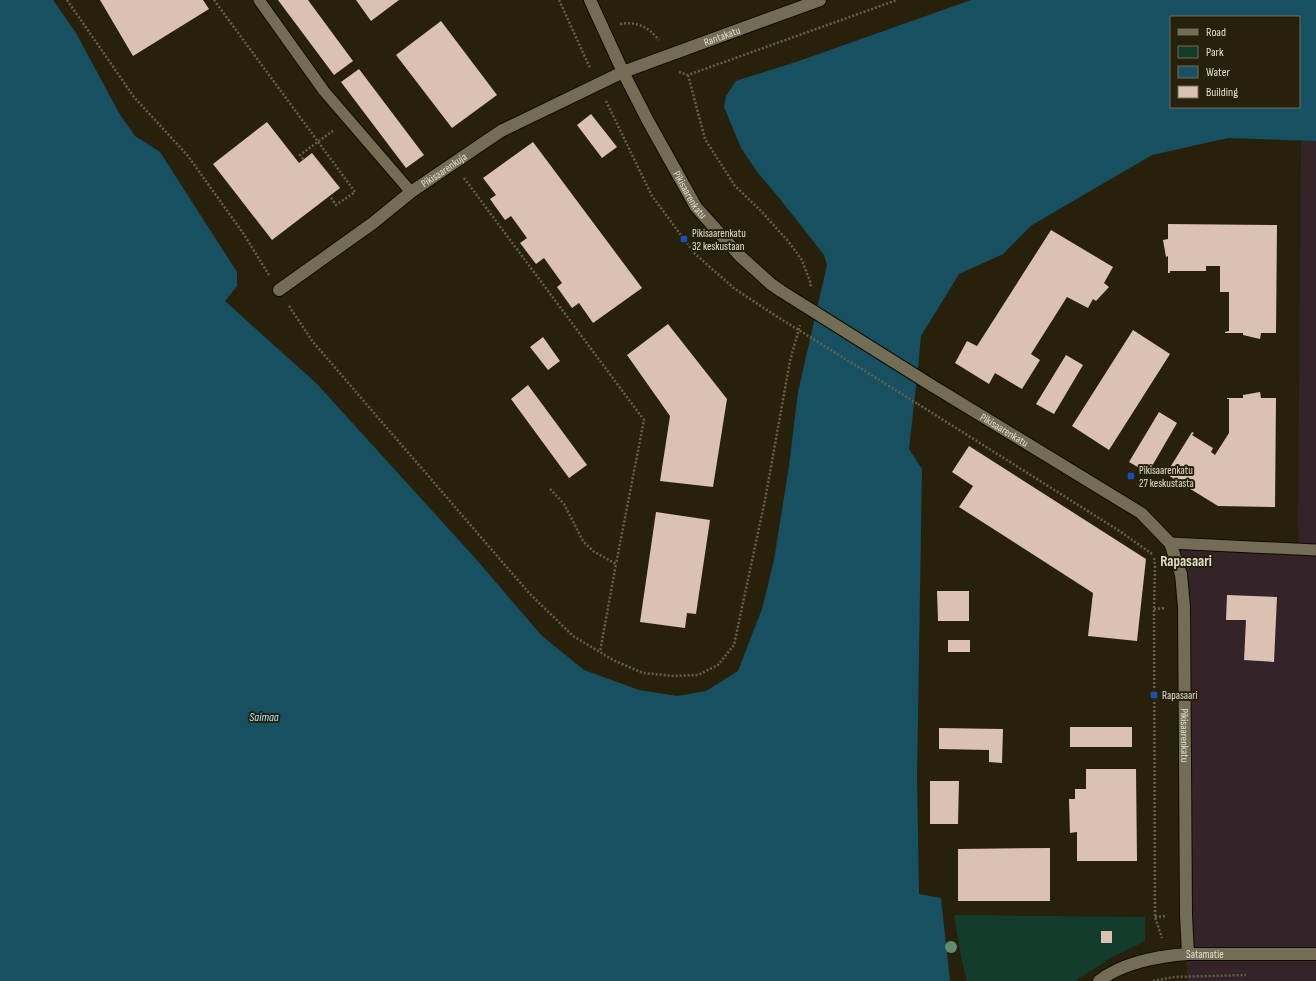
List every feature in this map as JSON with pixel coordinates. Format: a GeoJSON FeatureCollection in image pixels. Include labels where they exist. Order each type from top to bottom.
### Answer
{"type":"FeatureCollection","features":[{"type":"Feature","properties":{"kind":"street","name":"Pikisaarenkatu"},"geometry":{"type":"LineString","coordinates":[[590,0],[623,72],[648,121],[696,207],[740,256],[781,291],[931,385],[1141,513],[1170,544],[1181,574],[1184,607],[1186,900],[1188,954]]}},
{"type":"Feature","properties":{"kind":"street","name":"Rantakatu"},"geometry":{"type":"LineString","coordinates":[[623,72],[820,0]]}},
{"type":"Feature","properties":{"kind":"street","name":"Pikisaarenkuja"},"geometry":{"type":"LineString","coordinates":[[279,290],[373,223],[411,192],[501,131],[623,72]]}},
{"type":"Feature","properties":{"kind":"street","name":"Satamatie"},"geometry":{"type":"LineString","coordinates":[[1099,981],[1107,975],[1141,961],[1168,955],[1316,954]]}},
{"type":"Feature","properties":{"kind":"lane"},"geometry":{"type":"LineString","coordinates":[[259,0],[324,91],[411,192]]}},
{"type":"Feature","properties":{"kind":"lane"},"geometry":{"type":"LineString","coordinates":[[1170,544],[1316,550]]}},
{"type":"Feature","properties":{"kind":"path"},"geometry":{"type":"LineString","coordinates":[[68,0],[134,97],[188,156],[243,233],[313,342],[529,593],[573,636],[613,660],[643,673],[674,676],[698,675],[718,665],[734,645],[765,500],[790,362],[800,323]]}},
{"type":"Feature","properties":{"kind":"path"},"geometry":{"type":"LineString","coordinates":[[214,0],[356,192],[336,205],[330,196]]}},
{"type":"Feature","properties":{"kind":"path"},"geometry":{"type":"LineString","coordinates":[[559,0],[652,196],[695,254],[736,289],[776,316],[1121,532],[1152,554],[1155,566],[1155,917],[1168,955]]}},
{"type":"Feature","properties":{"kind":"path"},"geometry":{"type":"LineString","coordinates":[[688,75],[705,139],[735,186],[761,211],[788,241],[802,260],[811,284],[809,292]]}},
{"type":"Feature","properties":{"kind":"path"},"geometry":{"type":"LineString","coordinates":[[303,159],[300,155],[348,119]]}},
{"type":"Feature","properties":{"kind":"path"},"geometry":{"type":"LineString","coordinates":[[453,164],[644,420],[600,652]]}},
{"type":"Feature","properties":{"kind":"path"},"geometry":{"type":"LineString","coordinates":[[550,490],[564,504],[583,541],[593,551],[616,564]]}},
{"type":"Feature","properties":{"kind":"path"},"geometry":{"type":"LineString","coordinates":[[1153,981],[1174,977],[1253,975]]}},
{"type":"Feature","properties":{"kind":"shaded area"},"geometry":{"type":"Polygon","coordinates":[[[1301,141],[1316,141],[1316,981],[1187,981],[1184,607],[1170,543],[1299,549],[1301,141]]]}},
{"type":"Feature","properties":{"kind":"green space"},"geometry":{"type":"Polygon","coordinates":[[[954,915],[1145,917],[1145,941],[1109,959],[1075,981],[967,981],[954,915]]]}},
{"type":"Feature","properties":{"kind":"water","name":"Saimaa"},"geometry":{"type":"Polygon","coordinates":[[[0,0],[53,0],[76,33],[119,113],[135,136],[160,152],[237,272],[237,286],[225,301],[317,384],[475,558],[542,636],[584,670],[639,690],[677,696],[706,691],[738,671],[762,609],[774,560],[789,466],[798,392],[827,265],[824,255],[758,173],[741,148],[724,107],[726,96],[736,81],[799,61],[971,0],[1316,0],[1316,141],[1228,138],[1152,155],[1032,225],[1003,254],[959,274],[921,336],[909,449],[922,469],[917,776],[919,894],[941,898],[950,981],[0,981],[0,0]]]}},
{"type":"Feature","properties":{"kind":"building"},"geometry":{"type":"Polygon","coordinates":[[[100,0],[203,0],[209,9],[133,56],[100,0]]]}},
{"type":"Feature","properties":{"kind":"building"},"geometry":{"type":"Polygon","coordinates":[[[278,0],[308,0],[353,61],[334,75],[278,0]]]}},
{"type":"Feature","properties":{"kind":"building"},"geometry":{"type":"Polygon","coordinates":[[[356,0],[399,0],[371,21],[356,0]]]}},
{"type":"Feature","properties":{"kind":"building"},"geometry":{"type":"Polygon","coordinates":[[[441,21],[497,95],[452,128],[396,55],[441,21]]]}},
{"type":"Feature","properties":{"kind":"building"},"geometry":{"type":"Polygon","coordinates":[[[359,69],[424,155],[406,168],[341,82],[359,69]]]}},
{"type":"Feature","properties":{"kind":"building"},"geometry":{"type":"Polygon","coordinates":[[[591,114],[617,147],[602,158],[577,125],[591,114]]]}},
{"type":"Feature","properties":{"kind":"building"},"geometry":{"type":"Polygon","coordinates":[[[267,122],[299,163],[312,153],[340,188],[272,240],[213,164],[267,122]]]}},
{"type":"Feature","properties":{"kind":"building"},"geometry":{"type":"Polygon","coordinates":[[[533,142],[642,288],[593,323],[579,303],[572,308],[557,287],[562,283],[544,258],[536,264],[520,243],[527,238],[511,216],[505,220],[490,199],[496,195],[483,178],[533,142]]]}},
{"type":"Feature","properties":{"kind":"building"},"geometry":{"type":"Polygon","coordinates":[[[1168,224],[1277,225],[1276,333],[1261,333],[1260,339],[1243,335],[1243,333],[1225,333],[1229,331],[1229,292],[1220,292],[1220,266],[1206,266],[1206,271],[1170,271],[1170,273],[1168,273],[1168,256],[1166,257],[1163,240],[1168,239],[1168,224]]]}},
{"type":"Feature","properties":{"kind":"building"},"geometry":{"type":"Polygon","coordinates":[[[1051,230],[1113,267],[1104,283],[1109,287],[1096,301],[1093,299],[1088,308],[1067,297],[1031,354],[1040,360],[1022,389],[995,373],[989,384],[955,363],[967,341],[977,346],[1051,230]]]}},
{"type":"Feature","properties":{"kind":"building"},"geometry":{"type":"Polygon","coordinates":[[[668,324],[727,399],[713,487],[660,481],[670,416],[627,355],[668,324]]]}},
{"type":"Feature","properties":{"kind":"building"},"geometry":{"type":"Polygon","coordinates":[[[1133,330],[1170,354],[1109,450],[1072,426],[1133,330]]]}},
{"type":"Feature","properties":{"kind":"building"},"geometry":{"type":"Polygon","coordinates":[[[543,337],[560,361],[548,370],[530,347],[543,337]]]}},
{"type":"Feature","properties":{"kind":"building"},"geometry":{"type":"Polygon","coordinates":[[[1066,355],[1083,365],[1054,414],[1036,404],[1066,355]]]}},
{"type":"Feature","properties":{"kind":"building"},"geometry":{"type":"Polygon","coordinates":[[[528,385],[587,465],[569,478],[511,399],[528,385]]]}},
{"type":"Feature","properties":{"kind":"building"},"geometry":{"type":"Polygon","coordinates":[[[1260,392],[1261,398],[1276,398],[1275,507],[1218,506],[1166,474],[1192,432],[1194,433],[1192,435],[1213,448],[1211,452],[1215,455],[1229,433],[1229,399],[1227,398],[1243,398],[1243,395],[1260,392]]]}},
{"type":"Feature","properties":{"kind":"building"},"geometry":{"type":"Polygon","coordinates":[[[1159,412],[1177,423],[1148,473],[1129,462],[1159,412]]]}},
{"type":"Feature","properties":{"kind":"building"},"geometry":{"type":"Polygon","coordinates":[[[969,446],[1146,559],[1137,641],[1088,636],[1093,593],[959,507],[973,486],[952,472],[969,446]]]}},
{"type":"Feature","properties":{"kind":"building"},"geometry":{"type":"Polygon","coordinates":[[[656,512],[710,520],[696,614],[687,613],[685,628],[640,622],[656,512]]]}},
{"type":"Feature","properties":{"kind":"building"},"geometry":{"type":"Polygon","coordinates":[[[937,591],[969,591],[969,621],[938,621],[937,591]]]}},
{"type":"Feature","properties":{"kind":"building"},"geometry":{"type":"Polygon","coordinates":[[[1227,595],[1277,597],[1274,662],[1244,660],[1246,620],[1226,620],[1227,595]]]}},
{"type":"Feature","properties":{"kind":"building"},"geometry":{"type":"Polygon","coordinates":[[[948,640],[970,640],[970,652],[948,652],[948,640]]]}},
{"type":"Feature","properties":{"kind":"building"},"geometry":{"type":"Polygon","coordinates":[[[1070,727],[1132,727],[1132,747],[1070,747],[1070,727]]]}},
{"type":"Feature","properties":{"kind":"building"},"geometry":{"type":"Polygon","coordinates":[[[939,728],[1003,729],[1002,763],[989,762],[989,750],[939,749],[939,728]]]}},
{"type":"Feature","properties":{"kind":"building"},"geometry":{"type":"Polygon","coordinates":[[[1086,769],[1136,769],[1137,861],[1077,861],[1077,832],[1070,833],[1069,799],[1075,799],[1075,789],[1086,789],[1086,769]]]}},
{"type":"Feature","properties":{"kind":"building"},"geometry":{"type":"Polygon","coordinates":[[[930,781],[959,781],[958,824],[930,824],[930,781]]]}},
{"type":"Feature","properties":{"kind":"building"},"geometry":{"type":"Polygon","coordinates":[[[1050,848],[1050,901],[958,901],[958,849],[1050,848]]]}},
{"type":"Feature","properties":{"kind":"building"},"geometry":{"type":"Polygon","coordinates":[[[1101,931],[1112,931],[1112,943],[1101,943],[1101,931]]]}},
{"type":"Feature","properties":{"kind":"place","name":"Pikisaarenkatu 32 keskustaan"},"geometry":{"type":"Point","coordinates":[684,239]}},
{"type":"Feature","properties":{"kind":"place","name":"Pikisaarenkatu 27 keskustasta"},"geometry":{"type":"Point","coordinates":[1131,476]}},
{"type":"Feature","properties":{"kind":"place","name":"Rapasaari"},"geometry":{"type":"Point","coordinates":[1154,695]}},
{"type":"Feature","properties":{"kind":"district","name":"Rapasaari"},"geometry":{"type":"Point","coordinates":[1186,561]}}]}
